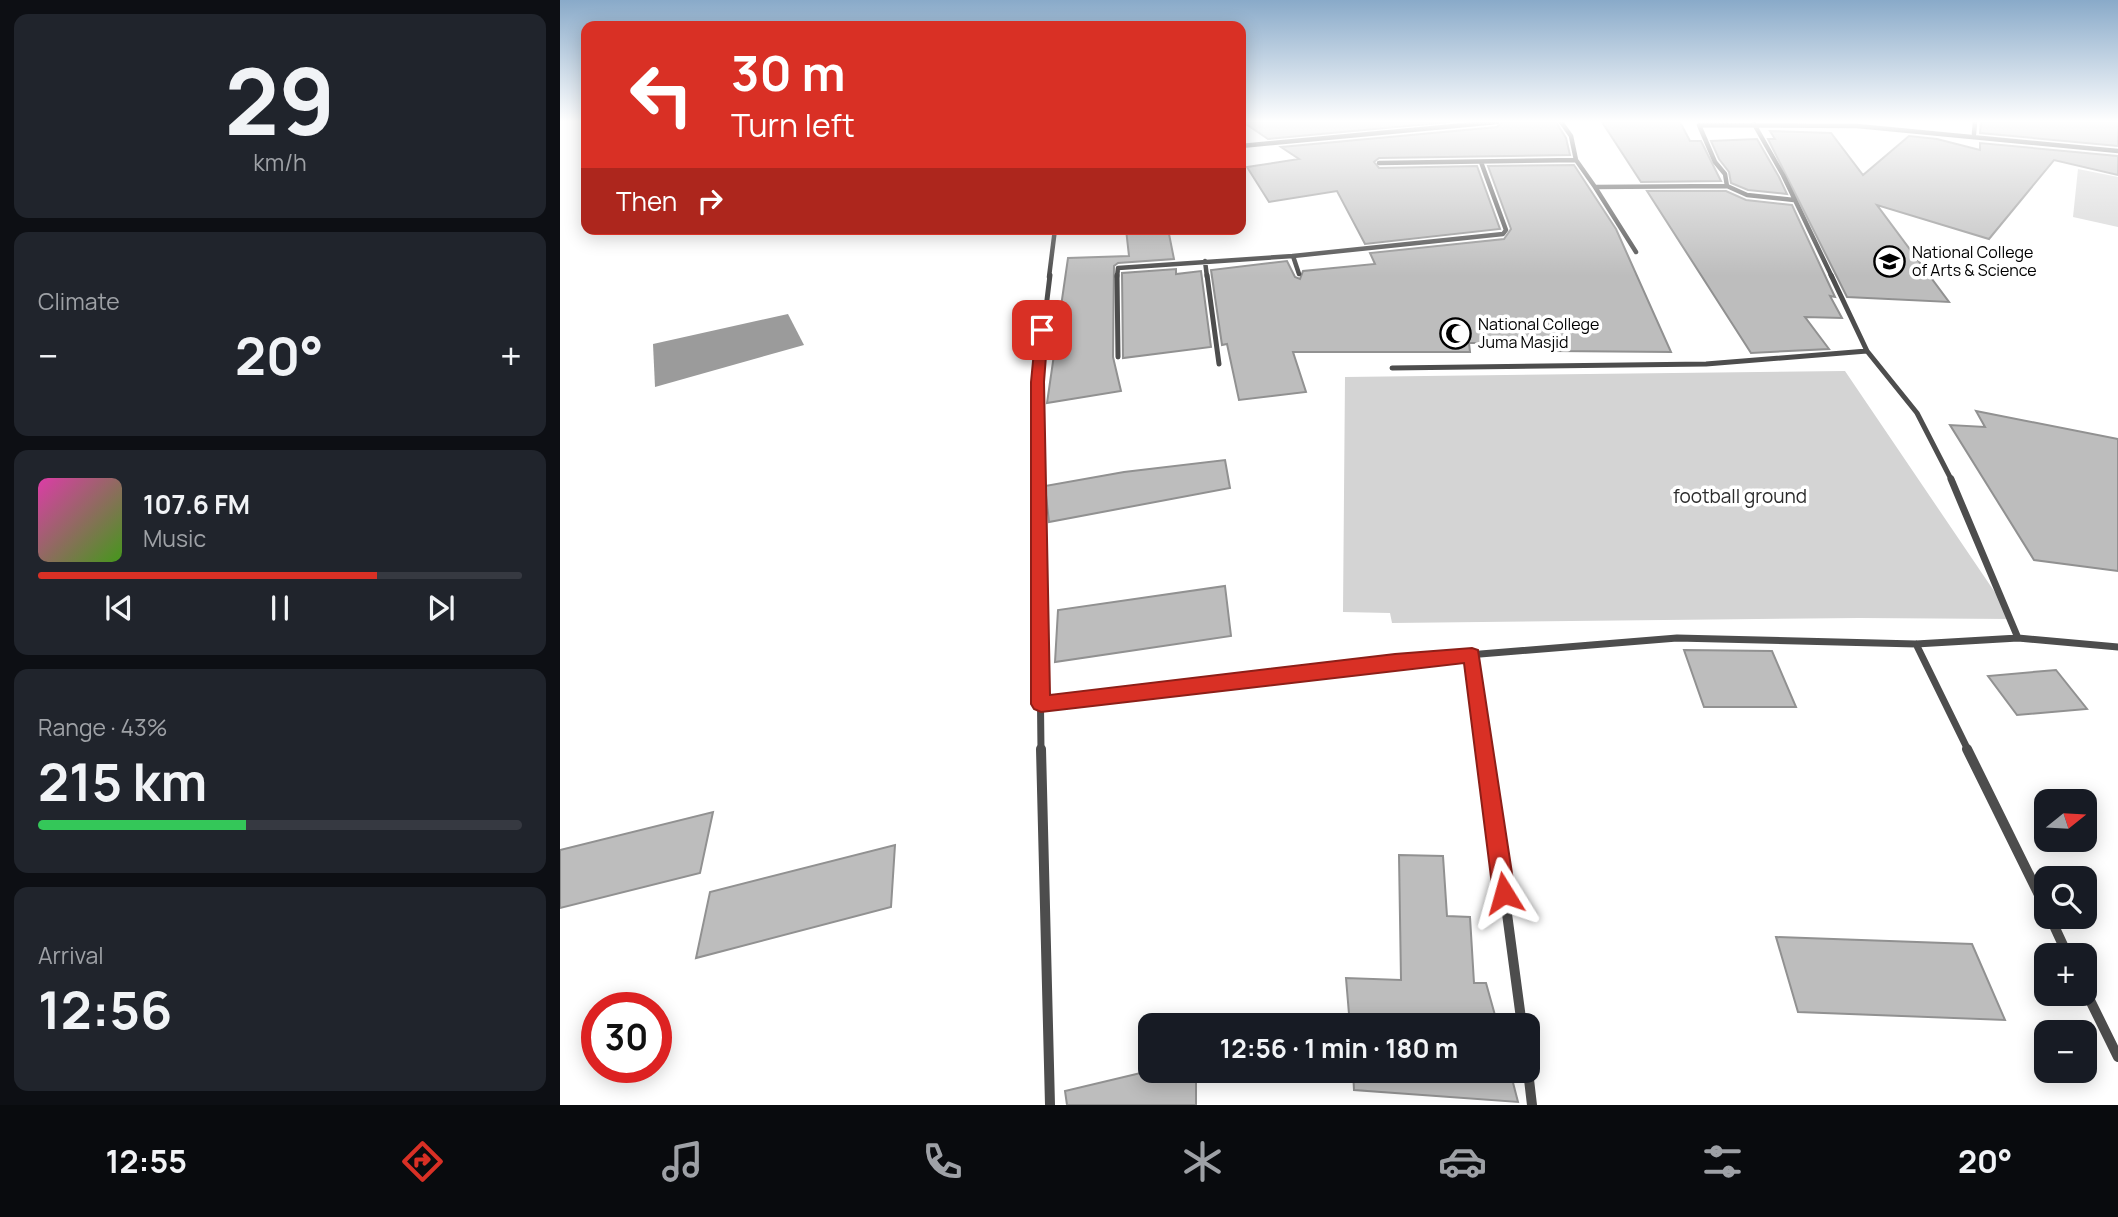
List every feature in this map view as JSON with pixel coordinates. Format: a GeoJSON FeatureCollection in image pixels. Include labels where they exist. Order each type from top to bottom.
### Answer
{"type":"FeatureCollection","features":[{"type":"Feature","properties":{"kind":"street"},"geometry":{"type":"LineString","coordinates":[[1118,357],[1115,287],[1118,268],[1293,256],[1503,234],[1506,230],[1485,174]]}},
{"type":"Feature","properties":{"kind":"street"},"geometry":{"type":"LineString","coordinates":[[1586,174],[1636,252]]}},
{"type":"Feature","properties":{"kind":"street"},"geometry":{"type":"LineString","coordinates":[[1725,174],[1727,186]]}},
{"type":"Feature","properties":{"kind":"street"},"geometry":{"type":"LineString","coordinates":[[1782,174],[1867,351],[1916,412],[1950,477],[2018,638]]}},
{"type":"Feature","properties":{"kind":"street"},"geometry":{"type":"LineString","coordinates":[[1595,187],[1727,186],[1747,195],[1794,200]]}},
{"type":"Feature","properties":{"kind":"street"},"geometry":{"type":"LineString","coordinates":[[1050,1105],[1037,382],[1054,235]]}},
{"type":"Feature","properties":{"kind":"street"},"geometry":{"type":"LineString","coordinates":[[1293,256],[1299,274]]}},
{"type":"Feature","properties":{"kind":"street"},"geometry":{"type":"LineString","coordinates":[[1205,261],[1219,364]]}},
{"type":"Feature","properties":{"kind":"street"},"geometry":{"type":"LineString","coordinates":[[1392,368],[1706,364],[1867,351]]}},
{"type":"Feature","properties":{"kind":"street"},"geometry":{"type":"LineString","coordinates":[[1041,704],[1395,662],[1676,638],[1916,644],[2018,638],[2118,648]]}},
{"type":"Feature","properties":{"kind":"street"},"geometry":{"type":"LineString","coordinates":[[1916,644],[2034,885]]}},
{"type":"Feature","properties":{"kind":"street"},"geometry":{"type":"LineString","coordinates":[[1472,655],[1520,1013]]}},
{"type":"Feature","properties":{"kind":"street"},"geometry":{"type":"LineString","coordinates":[[2093,1006],[2118,1057]]}},
{"type":"Feature","properties":{"kind":"street"},"geometry":{"type":"LineString","coordinates":[[1529,1083],[1532,1105]]}},
{"type":"Feature","properties":{"kind":"green space"},"geometry":{"type":"Polygon","coordinates":[[[2078,174],[2118,177],[2118,227],[2073,217],[2078,174]]]}},
{"type":"Feature","properties":{"kind":"green space","name":"football ground"},"geometry":{"type":"Polygon","coordinates":[[[1845,371],[2013,619],[1392,623],[1390,613],[1343,612],[1345,377],[1845,371]]]}},
{"type":"Feature","properties":{"kind":"shaded area"},"geometry":{"type":"Polygon","coordinates":[[[788,314],[804,345],[655,387],[653,344],[788,314]]]}},
{"type":"Feature","properties":{"kind":"building"},"geometry":{"type":"Polygon","coordinates":[[[1251,174],[1480,174],[1500,229],[1365,244],[1337,191],[1269,202],[1251,174]]]}},
{"type":"Feature","properties":{"kind":"building"},"geometry":{"type":"Polygon","coordinates":[[[1491,174],[1580,174],[1616,229],[1671,352],[1554,351],[1552,347],[1532,347],[1530,343],[1469,343],[1470,352],[1293,352],[1306,392],[1239,400],[1227,344],[1222,345],[1211,270],[1287,261],[1295,277],[1300,279],[1303,271],[1375,264],[1370,253],[1504,239],[1511,229],[1491,174]]]}},
{"type":"Feature","properties":{"kind":"building"},"geometry":{"type":"Polygon","coordinates":[[[1636,174],[1717,174],[1721,181],[1641,182],[1636,174]]]}},
{"type":"Feature","properties":{"kind":"building"},"geometry":{"type":"Polygon","coordinates":[[[1729,174],[1777,174],[1787,194],[1748,190],[1731,183],[1729,174]]]}},
{"type":"Feature","properties":{"kind":"building"},"geometry":{"type":"Polygon","coordinates":[[[1785,174],[2043,174],[1989,239],[1877,205],[1949,302],[1847,297],[1785,174]]]}},
{"type":"Feature","properties":{"kind":"building"},"geometry":{"type":"Polygon","coordinates":[[[1647,191],[1726,191],[1746,200],[1792,205],[1842,318],[1805,317],[1829,349],[1751,353],[1647,191]]]}},
{"type":"Feature","properties":{"kind":"building"},"geometry":{"type":"Polygon","coordinates":[[[1127,235],[1169,235],[1174,259],[1118,263],[1114,266],[1113,357],[1121,391],[1047,403],[1068,258],[1129,256],[1127,235]]]}},
{"type":"Feature","properties":{"kind":"building"},"geometry":{"type":"Polygon","coordinates":[[[1176,269],[1176,274],[1201,271],[1211,347],[1123,358],[1122,273],[1176,269]]]}},
{"type":"Feature","properties":{"kind":"building"},"geometry":{"type":"Polygon","coordinates":[[[1976,411],[2118,439],[2118,571],[2034,560],[1950,425],[1985,427],[1976,411]]]}},
{"type":"Feature","properties":{"kind":"building"},"geometry":{"type":"Polygon","coordinates":[[[1225,460],[1230,488],[1049,522],[1045,486],[1124,472],[1225,460]]]}},
{"type":"Feature","properties":{"kind":"building"},"geometry":{"type":"Polygon","coordinates":[[[1225,586],[1231,636],[1055,662],[1058,610],[1225,586]]]}},
{"type":"Feature","properties":{"kind":"building"},"geometry":{"type":"Polygon","coordinates":[[[1684,650],[1772,651],[1796,707],[1704,707],[1684,650]]]}},
{"type":"Feature","properties":{"kind":"building"},"geometry":{"type":"Polygon","coordinates":[[[2056,670],[2087,709],[2017,715],[1988,676],[2056,670]]]}},
{"type":"Feature","properties":{"kind":"building"},"geometry":{"type":"Polygon","coordinates":[[[713,812],[700,873],[560,908],[560,850],[713,812]]]}},
{"type":"Feature","properties":{"kind":"building"},"geometry":{"type":"Polygon","coordinates":[[[895,845],[891,907],[696,958],[710,892],[895,845]]]}},
{"type":"Feature","properties":{"kind":"building"},"geometry":{"type":"Polygon","coordinates":[[[1399,855],[1443,856],[1447,916],[1470,917],[1474,983],[1486,983],[1494,1013],[1349,1013],[1346,978],[1401,980],[1399,855]]]}},
{"type":"Feature","properties":{"kind":"building"},"geometry":{"type":"Polygon","coordinates":[[[1776,937],[1972,944],[2005,1020],[1798,1012],[1776,937]]]}},
{"type":"Feature","properties":{"kind":"building"},"geometry":{"type":"Polygon","coordinates":[[[1138,1074],[1138,1083],[1196,1083],[1196,1105],[1067,1105],[1065,1091],[1138,1074]]]}},
{"type":"Feature","properties":{"kind":"building"},"geometry":{"type":"Polygon","coordinates":[[[1354,1083],[1513,1083],[1518,1102],[1354,1090],[1354,1083]]]}},
{"type":"Feature","properties":{"kind":"place","name":"National College of Arts & Science"},"geometry":{"type":"Point","coordinates":[1889,261]}},
{"type":"Feature","properties":{"kind":"place","name":"National College Juma Masjid"},"geometry":{"type":"Point","coordinates":[1455,333]}},
{"type":"Feature","properties":{"kind":"route"},"geometry":{"type":"LineString","coordinates":[[1042,330],[1037,382],[1041,704],[1472,655],[1504,893]]}}]}
